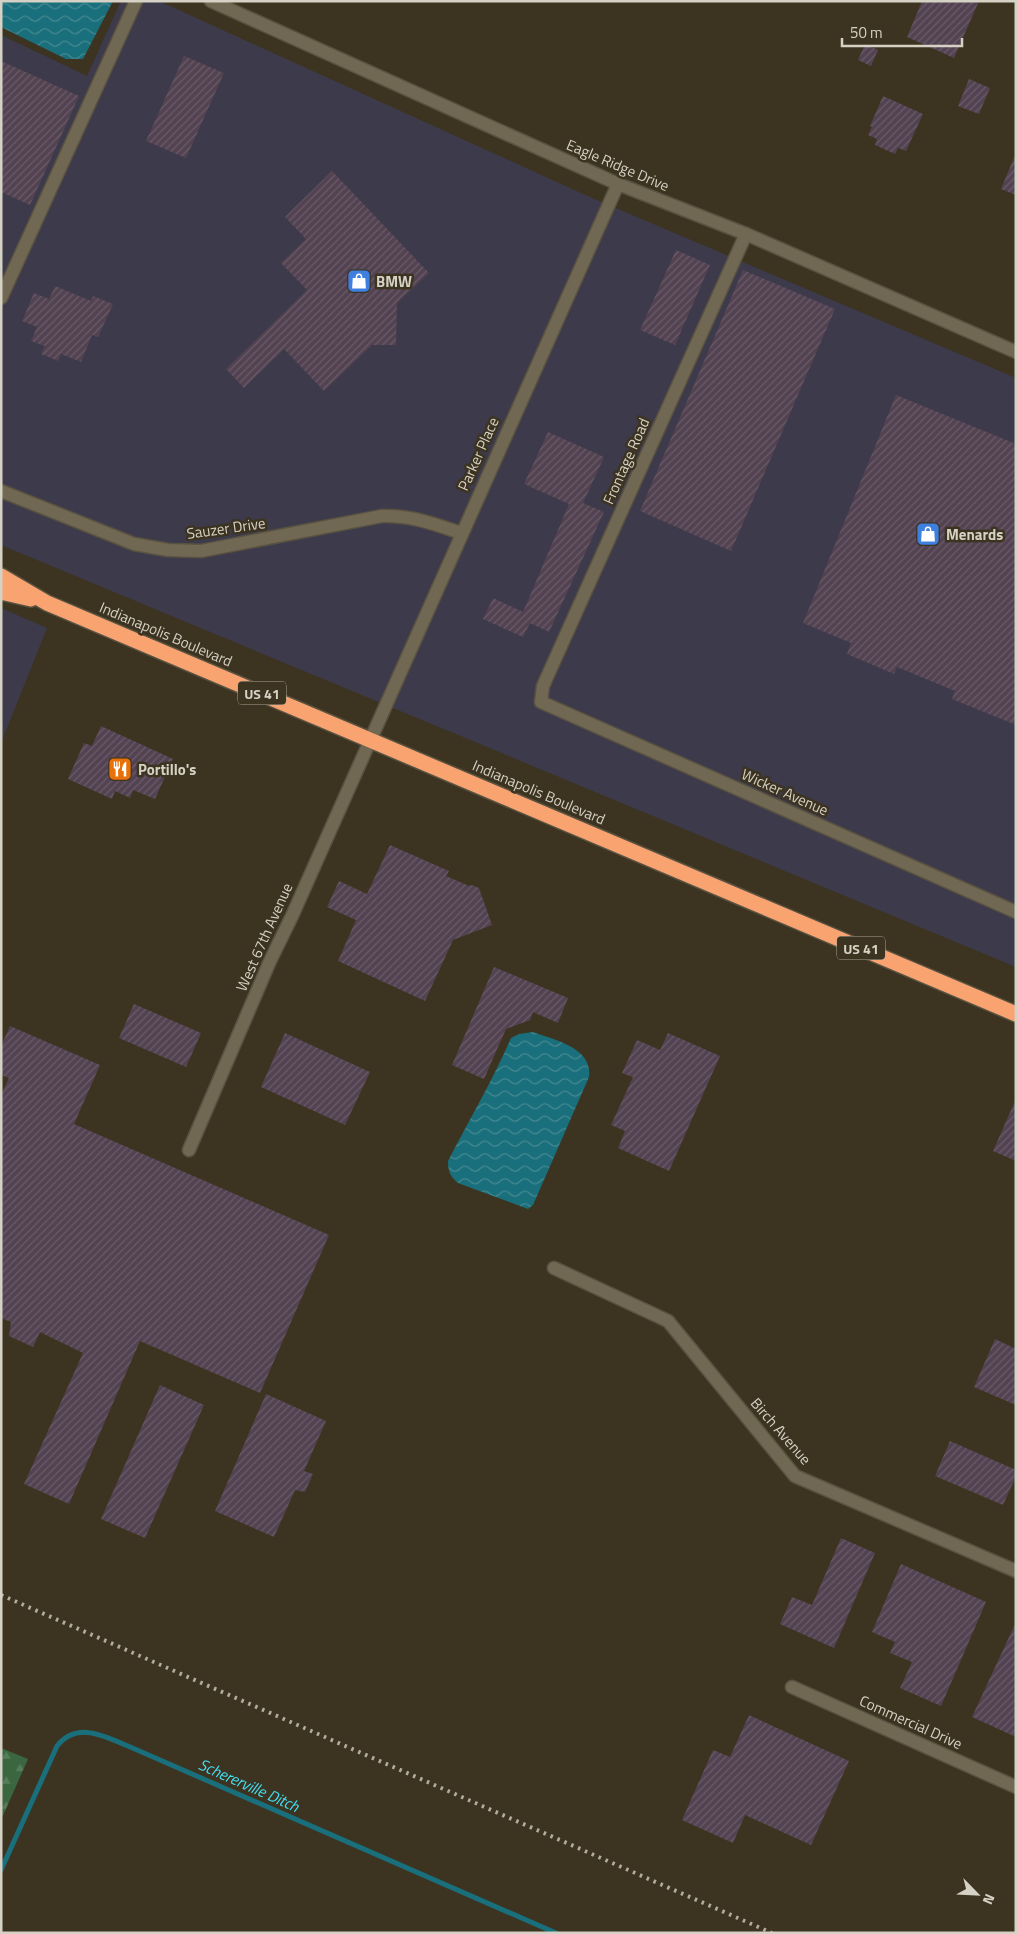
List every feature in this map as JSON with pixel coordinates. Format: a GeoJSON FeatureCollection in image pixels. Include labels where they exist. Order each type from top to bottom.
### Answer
{"type":"FeatureCollection","features":[{"type":"Feature","properties":{"kind":"highway","name":"Indianapolis Boulevard"},"geometry":{"type":"LineString","coordinates":[[1,576],[47,603],[1016,1014]]}},
{"type":"Feature","properties":{"kind":"highway","name":"Indianapolis Boulevard"},"geometry":{"type":"LineString","coordinates":[[1,592],[47,603]]}},
{"type":"Feature","properties":{"kind":"street"},"geometry":{"type":"LineString","coordinates":[[1,298],[136,1]]}},
{"type":"Feature","properties":{"kind":"street","name":"Eagle Ridge Drive"},"geometry":{"type":"LineString","coordinates":[[211,1],[618,184],[746,234],[1016,352]]}},
{"type":"Feature","properties":{"kind":"street","name":"Parker Place"},"geometry":{"type":"LineString","coordinates":[[371,739],[461,533],[618,184]]}},
{"type":"Feature","properties":{"kind":"street","name":"Frontage Road"},"geometry":{"type":"LineString","coordinates":[[541,702],[543,686],[746,234]]}},
{"type":"Feature","properties":{"kind":"street","name":"Sauzer Drive"},"geometry":{"type":"LineString","coordinates":[[1,491],[134,544],[168,550],[201,551],[382,516],[401,516],[424,520],[461,533]]}},
{"type":"Feature","properties":{"kind":"street","name":"Wicker Avenue"},"geometry":{"type":"LineString","coordinates":[[541,702],[1016,912]]}},
{"type":"Feature","properties":{"kind":"street","name":"West 67th Avenue"},"geometry":{"type":"LineString","coordinates":[[188,1150],[270,961],[371,739]]}},
{"type":"Feature","properties":{"kind":"street","name":"Birch Avenue"},"geometry":{"type":"LineString","coordinates":[[554,1268],[668,1321],[795,1476],[1016,1571]]}},
{"type":"Feature","properties":{"kind":"street","name":"Commercial Drive"},"geometry":{"type":"LineString","coordinates":[[792,1687],[1016,1787]]}},
{"type":"Feature","properties":{"kind":"shaded area"},"geometry":{"type":"Polygon","coordinates":[[[121,1],[159,1],[592,198],[1016,378],[1016,967],[1,545],[1,35],[87,76],[121,1]]]}},
{"type":"Feature","properties":{"kind":"shaded area"},"geometry":{"type":"Polygon","coordinates":[[[1,608],[47,628],[1,743],[1,608]]]}},
{"type":"Feature","properties":{"kind":"green space"},"geometry":{"type":"Polygon","coordinates":[[[1,1748],[28,1759],[1,1820],[1,1748]]]}},
{"type":"Feature","properties":{"kind":"water"},"geometry":{"type":"Polygon","coordinates":[[[1,1],[113,1],[83,59],[66,59],[1,27],[1,1]]]}},
{"type":"Feature","properties":{"kind":"water"},"geometry":{"type":"Polygon","coordinates":[[[533,1032],[561,1042],[579,1052],[589,1067],[589,1077],[533,1205],[528,1209],[458,1183],[450,1174],[448,1161],[489,1085],[511,1038],[519,1034],[533,1032]]]}},
{"type":"Feature","properties":{"kind":"building"},"geometry":{"type":"Polygon","coordinates":[[[922,1],[979,1],[954,58],[907,37],[922,1]]]}},
{"type":"Feature","properties":{"kind":"building"},"geometry":{"type":"Polygon","coordinates":[[[865,44],[878,50],[871,66],[858,60],[865,44]]]}},
{"type":"Feature","properties":{"kind":"building"},"geometry":{"type":"Polygon","coordinates":[[[184,56],[224,73],[186,158],[146,141],[184,56]]]}},
{"type":"Feature","properties":{"kind":"building"},"geometry":{"type":"Polygon","coordinates":[[[1,61],[79,96],[30,205],[1,192],[1,61]]]}},
{"type":"Feature","properties":{"kind":"building"},"geometry":{"type":"Polygon","coordinates":[[[969,79],[990,88],[979,114],[958,106],[969,79]]]}},
{"type":"Feature","properties":{"kind":"building"},"geometry":{"type":"Polygon","coordinates":[[[883,96],[923,114],[906,151],[898,148],[895,154],[875,145],[877,139],[868,135],[883,96]]]}},
{"type":"Feature","properties":{"kind":"building"},"geometry":{"type":"Polygon","coordinates":[[[1016,153],[1016,195],[1001,189],[1016,153]]]}},
{"type":"Feature","properties":{"kind":"building","name":"BMW"},"geometry":{"type":"Polygon","coordinates":[[[332,171],[429,273],[397,303],[396,345],[372,345],[324,391],[284,349],[244,388],[226,369],[307,290],[281,263],[306,239],[285,217],[332,171]]]}},
{"type":"Feature","properties":{"kind":"building"},"geometry":{"type":"Polygon","coordinates":[[[676,250],[710,265],[675,345],[640,330],[676,250]]]}},
{"type":"Feature","properties":{"kind":"building"},"geometry":{"type":"Polygon","coordinates":[[[743,270],[835,309],[731,551],[640,511],[743,270]]]}},
{"type":"Feature","properties":{"kind":"building"},"geometry":{"type":"Polygon","coordinates":[[[55,286],[91,301],[93,296],[113,304],[98,337],[92,335],[81,362],[61,354],[58,361],[41,354],[45,346],[31,341],[37,327],[22,321],[34,293],[49,299],[55,286]]]}},
{"type":"Feature","properties":{"kind":"building","name":"Menards"},"geometry":{"type":"Polygon","coordinates":[[[896,395],[1016,444],[1016,725],[952,699],[955,691],[897,667],[894,674],[847,654],[851,643],[803,623],[896,395]]]}},
{"type":"Feature","properties":{"kind":"building"},"geometry":{"type":"Polygon","coordinates":[[[548,432],[604,457],[583,503],[604,512],[549,632],[530,623],[523,637],[483,619],[493,598],[523,612],[569,504],[524,484],[548,432]]]}},
{"type":"Feature","properties":{"kind":"building","name":"Portillo's"},"geometry":{"type":"Polygon","coordinates":[[[101,726],[173,759],[155,799],[133,790],[130,798],[115,791],[112,799],[68,779],[84,743],[92,746],[101,726]]]}},
{"type":"Feature","properties":{"kind":"building"},"geometry":{"type":"Polygon","coordinates":[[[390,845],[449,871],[446,876],[469,886],[472,885],[479,888],[492,925],[453,940],[425,1001],[338,961],[356,920],[327,907],[339,881],[367,894],[390,845]]]}},
{"type":"Feature","properties":{"kind":"building"},"geometry":{"type":"Polygon","coordinates":[[[494,967],[568,998],[558,1023],[533,1012],[530,1020],[506,1029],[484,1079],[452,1065],[494,967]]]}},
{"type":"Feature","properties":{"kind":"building"},"geometry":{"type":"Polygon","coordinates":[[[134,1004],[201,1033],[186,1067],[119,1038],[134,1004]]]}},
{"type":"Feature","properties":{"kind":"building"},"geometry":{"type":"Polygon","coordinates":[[[10,1026],[100,1065],[74,1124],[329,1235],[260,1393],[140,1341],[69,1504],[24,1484],[83,1353],[40,1332],[33,1347],[9,1336],[11,1322],[1,1318],[1,1095],[9,1078],[1,1075],[1,1046],[10,1026]]]}},
{"type":"Feature","properties":{"kind":"building"},"geometry":{"type":"Polygon","coordinates":[[[285,1033],[370,1072],[345,1125],[261,1087],[285,1033]]]}},
{"type":"Feature","properties":{"kind":"building"},"geometry":{"type":"Polygon","coordinates":[[[668,1033],[720,1056],[669,1171],[618,1148],[625,1131],[611,1125],[633,1077],[622,1073],[637,1040],[660,1050],[668,1033]]]}},
{"type":"Feature","properties":{"kind":"building"},"geometry":{"type":"Polygon","coordinates":[[[1016,1099],[1016,1161],[993,1151],[1016,1099]]]}},
{"type":"Feature","properties":{"kind":"building"},"geometry":{"type":"Polygon","coordinates":[[[995,1339],[1016,1349],[1016,1405],[974,1387],[995,1339]]]}},
{"type":"Feature","properties":{"kind":"building"},"geometry":{"type":"Polygon","coordinates":[[[160,1385],[204,1405],[145,1538],[101,1519],[160,1385]]]}},
{"type":"Feature","properties":{"kind":"building"},"geometry":{"type":"Polygon","coordinates":[[[266,1394],[326,1421],[304,1471],[313,1474],[305,1492],[295,1490],[274,1537],[215,1511],[266,1394]]]}},
{"type":"Feature","properties":{"kind":"building"},"geometry":{"type":"Polygon","coordinates":[[[950,1441],[1016,1470],[1016,1476],[1003,1505],[935,1476],[950,1441]]]}},
{"type":"Feature","properties":{"kind":"building"},"geometry":{"type":"Polygon","coordinates":[[[841,1538],[875,1553],[834,1648],[780,1624],[792,1597],[812,1605],[841,1538]]]}},
{"type":"Feature","properties":{"kind":"building"},"geometry":{"type":"Polygon","coordinates":[[[901,1564],[986,1602],[941,1706],[900,1688],[912,1662],[890,1653],[895,1642],[872,1632],[901,1564]]]}},
{"type":"Feature","properties":{"kind":"building"},"geometry":{"type":"Polygon","coordinates":[[[1016,1622],[1016,1737],[972,1717],[1016,1622]]]}},
{"type":"Feature","properties":{"kind":"building"},"geometry":{"type":"Polygon","coordinates":[[[749,1715],[849,1761],[811,1845],[745,1815],[733,1843],[682,1820],[713,1750],[730,1757],[749,1715]]]}},
{"type":"Feature","properties":{"kind":"waterway","name":"Schererville Ditch"},"geometry":{"type":"LineString","coordinates":[[1,1870],[57,1746],[65,1738],[73,1734],[91,1733],[110,1738],[556,1933]]}},
{"type":"Feature","properties":{"kind":"railway"},"geometry":{"type":"LineString","coordinates":[[1,1595],[772,1933]]}},
{"type":"Feature","properties":{"kind":"place","name":"BMW"},"geometry":{"type":"Point","coordinates":[359,281]}},
{"type":"Feature","properties":{"kind":"place","name":"Menards"},"geometry":{"type":"Point","coordinates":[928,534]}},
{"type":"Feature","properties":{"kind":"place","name":"Portillo's"},"geometry":{"type":"Point","coordinates":[120,769]}}]}
